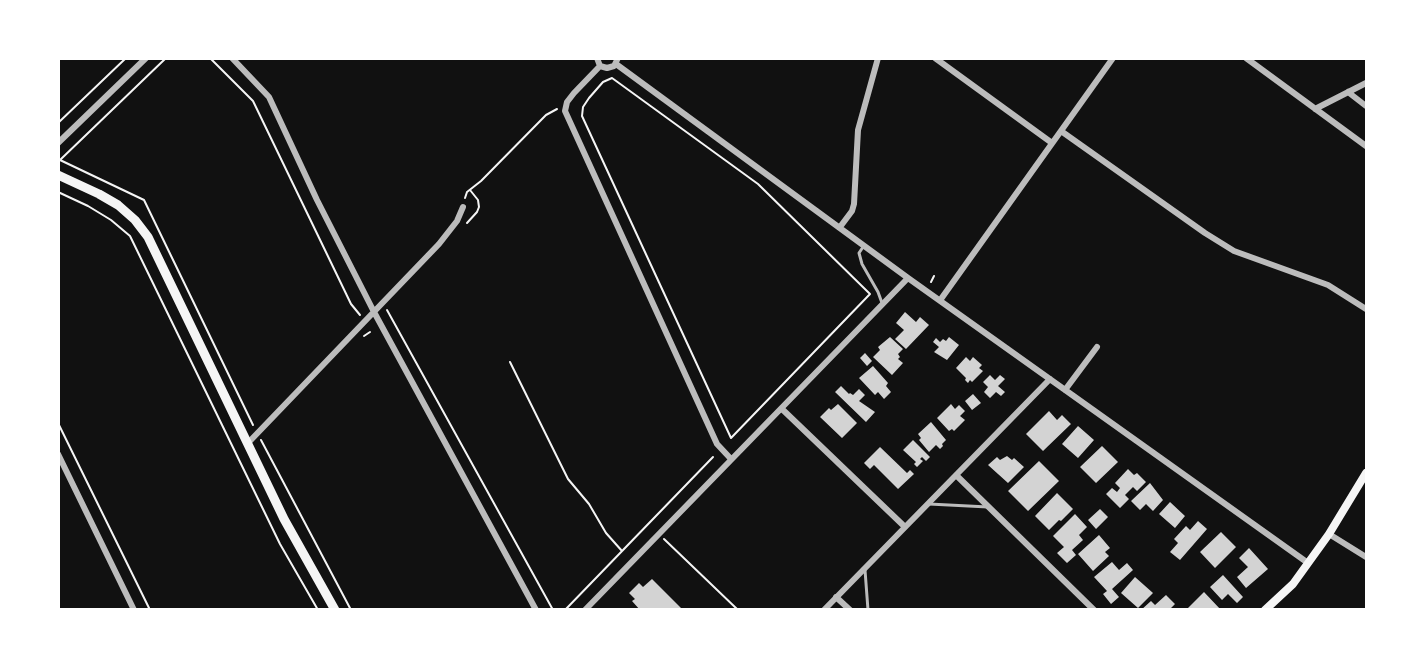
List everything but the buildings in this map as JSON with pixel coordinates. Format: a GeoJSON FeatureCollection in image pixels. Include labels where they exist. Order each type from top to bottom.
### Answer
{"type":"FeatureCollection","features":[{"type":"Feature","properties":{"kind":"main road"},"geometry":{"type":"LineString","coordinates":[[58,175],[118,205],[135,220],[148,237],[284,519],[335,609]]}},
{"type":"Feature","properties":{"kind":"main road"},"geometry":{"type":"LineString","coordinates":[[1265,609],[1293,584],[1329,534],[1366,473]]}},
{"type":"Feature","properties":{"kind":"street"},"geometry":{"type":"LineString","coordinates":[[58,143],[146,58]]}},
{"type":"Feature","properties":{"kind":"street"},"geometry":{"type":"LineString","coordinates":[[231,58],[269,97],[317,200],[374,312],[536,609]]}},
{"type":"Feature","properties":{"kind":"street"},"geometry":{"type":"LineString","coordinates":[[597,58],[600,66]]}},
{"type":"Feature","properties":{"kind":"street"},"geometry":{"type":"LineString","coordinates":[[840,227],[852,211],[854,204],[858,130],[878,58]]}},
{"type":"Feature","properties":{"kind":"street"},"geometry":{"type":"LineString","coordinates":[[936,58],[1052,143]]}},
{"type":"Feature","properties":{"kind":"street"},"geometry":{"type":"LineString","coordinates":[[941,299],[1113,58]]}},
{"type":"Feature","properties":{"kind":"street"},"geometry":{"type":"LineString","coordinates":[[1246,58],[1366,146]]}},
{"type":"Feature","properties":{"kind":"street"},"geometry":{"type":"LineString","coordinates":[[600,66],[607,68],[617,61],[908,278],[941,299],[1308,563]]}},
{"type":"Feature","properties":{"kind":"street"},"geometry":{"type":"LineString","coordinates":[[600,66],[573,93],[567,102],[565,111],[717,444],[731,459]]}},
{"type":"Feature","properties":{"kind":"street"},"geometry":{"type":"LineString","coordinates":[[1315,109],[1366,83]]}},
{"type":"Feature","properties":{"kind":"street"},"geometry":{"type":"LineString","coordinates":[[1348,92],[1366,106]]}},
{"type":"Feature","properties":{"kind":"street"},"geometry":{"type":"LineString","coordinates":[[1061,130],[1205,233],[1234,251],[1328,285],[1366,309]]}},
{"type":"Feature","properties":{"kind":"street"},"geometry":{"type":"LineString","coordinates":[[248,443],[440,244],[457,221],[463,207]]}},
{"type":"Feature","properties":{"kind":"street"},"geometry":{"type":"LineString","coordinates":[[585,609],[908,278]]}},
{"type":"Feature","properties":{"kind":"street"},"geometry":{"type":"LineString","coordinates":[[1065,390],[1097,347]]}},
{"type":"Feature","properties":{"kind":"street"},"geometry":{"type":"LineString","coordinates":[[824,609],[1050,379]]}},
{"type":"Feature","properties":{"kind":"street"},"geometry":{"type":"LineString","coordinates":[[782,409],[905,527]]}},
{"type":"Feature","properties":{"kind":"street"},"geometry":{"type":"LineString","coordinates":[[58,454],[134,609]]}},
{"type":"Feature","properties":{"kind":"street"},"geometry":{"type":"LineString","coordinates":[[956,475],[1094,609]]}},
{"type":"Feature","properties":{"kind":"street"},"geometry":{"type":"LineString","coordinates":[[1329,534],[1366,557]]}},
{"type":"Feature","properties":{"kind":"street"},"geometry":{"type":"LineString","coordinates":[[836,597],[850,609]]}},
{"type":"Feature","properties":{"kind":"lane"},"geometry":{"type":"LineString","coordinates":[[863,245],[859,253],[862,264],[883,304]]}},
{"type":"Feature","properties":{"kind":"lane"},"geometry":{"type":"LineString","coordinates":[[927,504],[990,507]]}},
{"type":"Feature","properties":{"kind":"lane"},"geometry":{"type":"LineString","coordinates":[[865,569],[868,609]]}},
{"type":"Feature","properties":{"kind":"path"},"geometry":{"type":"LineString","coordinates":[[58,123],[126,58]]}},
{"type":"Feature","properties":{"kind":"path"},"geometry":{"type":"LineString","coordinates":[[166,58],[60,160],[144,200],[253,425]]}},
{"type":"Feature","properties":{"kind":"path"},"geometry":{"type":"LineString","coordinates":[[210,58],[253,101],[351,304],[360,316]]}},
{"type":"Feature","properties":{"kind":"path"},"geometry":{"type":"LineString","coordinates":[[612,78],[758,184],[870,294],[731,438],[582,116],[583,107],[589,98],[608,79],[612,78]]}},
{"type":"Feature","properties":{"kind":"path"},"geometry":{"type":"LineString","coordinates":[[463,207],[467,192],[482,181],[546,115],[567,102]]}},
{"type":"Feature","properties":{"kind":"path"},"geometry":{"type":"LineString","coordinates":[[465,224],[472,219],[479,207],[478,200],[470,189]]}},
{"type":"Feature","properties":{"kind":"path"},"geometry":{"type":"LineString","coordinates":[[58,192],[111,220],[130,236],[270,525],[318,609]]}},
{"type":"Feature","properties":{"kind":"path"},"geometry":{"type":"LineString","coordinates":[[931,282],[934,276]]}},
{"type":"Feature","properties":{"kind":"path"},"geometry":{"type":"LineString","coordinates":[[387,310],[553,609]]}},
{"type":"Feature","properties":{"kind":"path"},"geometry":{"type":"LineString","coordinates":[[510,362],[568,479],[589,504],[606,533],[622,551]]}},
{"type":"Feature","properties":{"kind":"path"},"geometry":{"type":"LineString","coordinates":[[58,423],[150,609]]}},
{"type":"Feature","properties":{"kind":"path"},"geometry":{"type":"LineString","coordinates":[[261,439],[351,609]]}},
{"type":"Feature","properties":{"kind":"path"},"geometry":{"type":"LineString","coordinates":[[565,609],[713,457]]}},
{"type":"Feature","properties":{"kind":"path"},"geometry":{"type":"LineString","coordinates":[[659,533],[738,609]]}}]}
